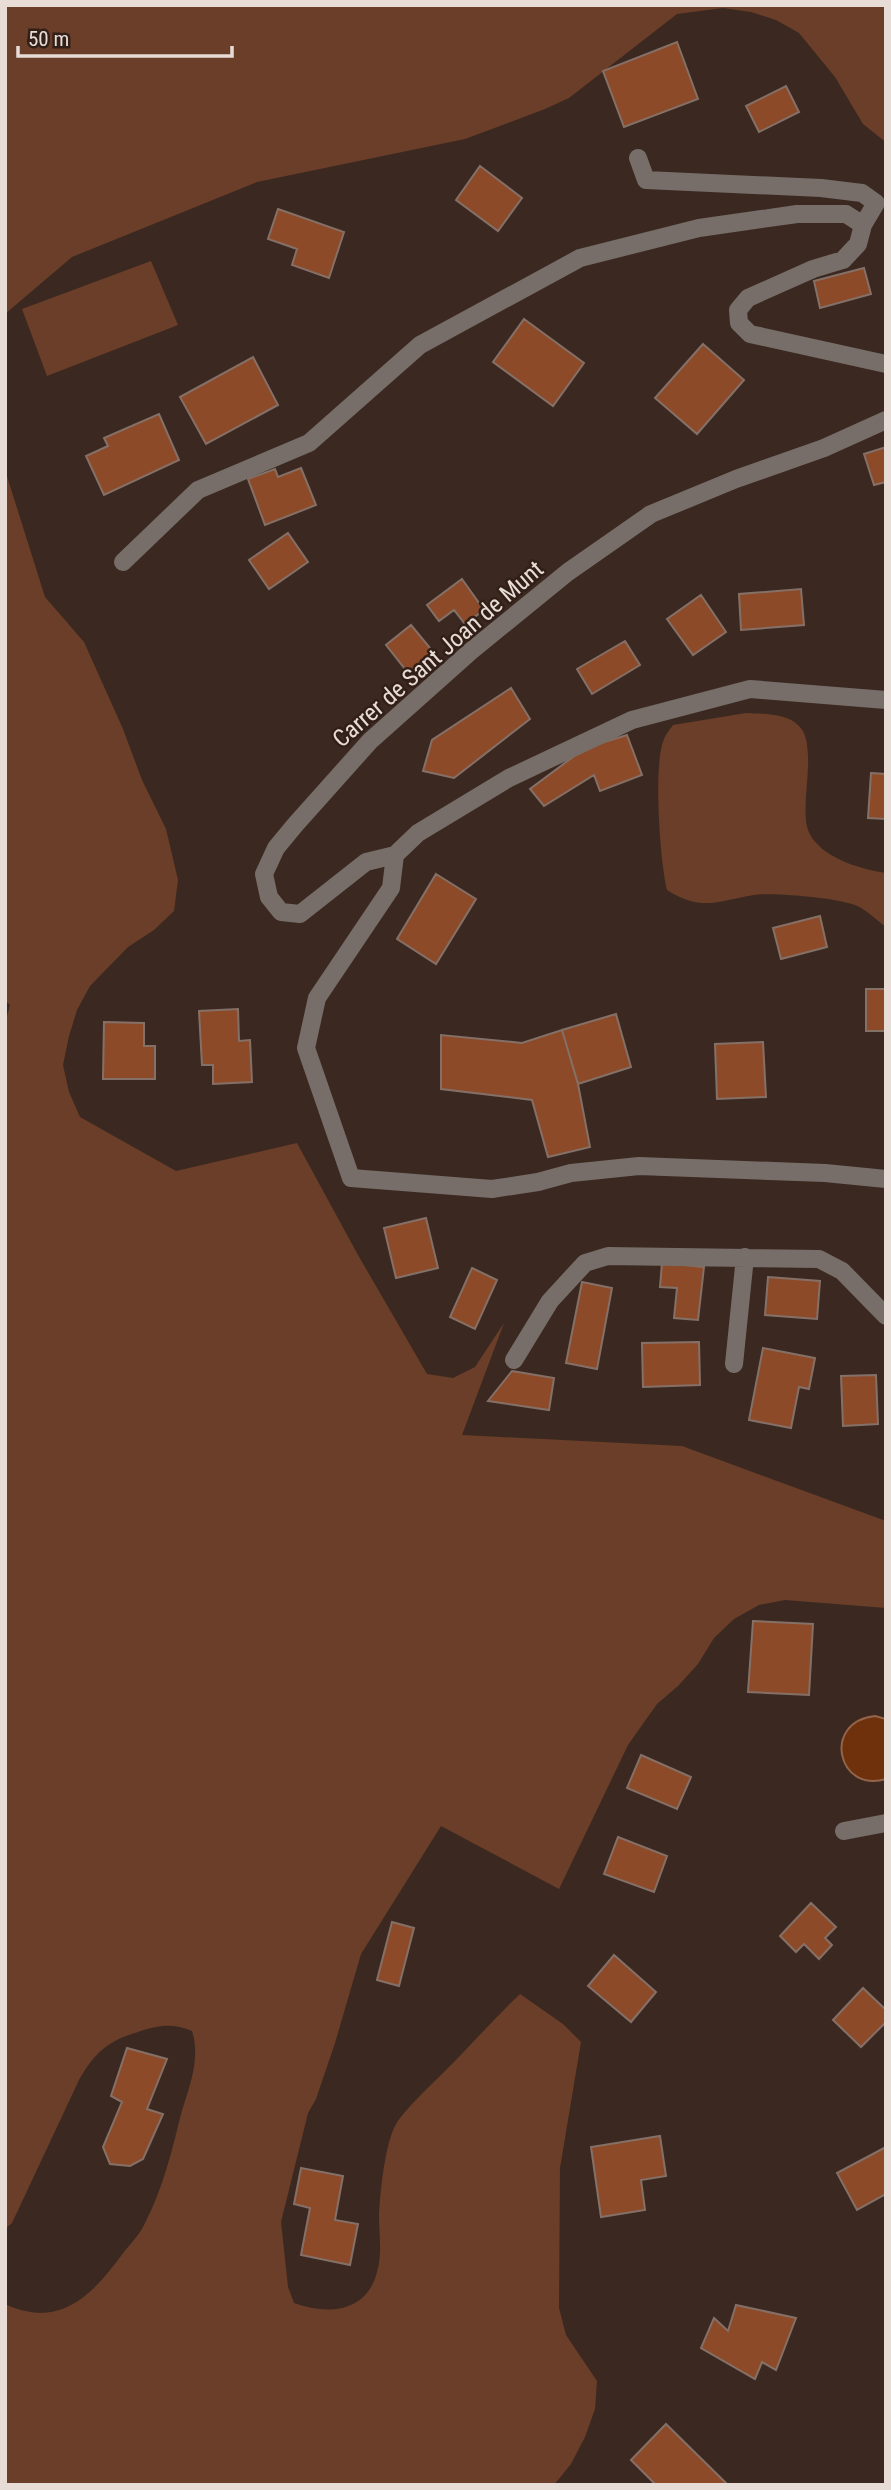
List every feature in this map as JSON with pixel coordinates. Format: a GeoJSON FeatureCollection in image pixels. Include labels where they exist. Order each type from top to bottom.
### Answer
{"type":"FeatureCollection","features":[{"type":"Feature","properties":{"kind":"street"},"geometry":{"type":"LineString","coordinates":[[638,158],[646,180],[821,188],[862,193],[876,203],[863,225],[858,243],[842,260],[813,269],[748,298],[738,310],[739,323],[750,334],[886,364]]}},
{"type":"Feature","properties":{"kind":"street"},"geometry":{"type":"LineString","coordinates":[[123,562],[198,490],[309,443],[420,345],[580,258],[699,228],[797,214],[846,214],[863,225]]}},
{"type":"Feature","properties":{"kind":"street","name":"Carrer de Sant Joan de Munt"},"geometry":{"type":"LineString","coordinates":[[395,855],[366,862],[300,914],[281,912],[269,897],[264,874],[276,848],[370,741],[471,651],[568,572],[651,514],[736,479],[824,448],[886,419]]}},
{"type":"Feature","properties":{"kind":"street"},"geometry":{"type":"LineString","coordinates":[[886,700],[750,689],[632,720],[509,778],[418,833],[395,855],[391,888],[317,998],[306,1048],[351,1178],[492,1189],[538,1182],[571,1173],[639,1166],[886,1178]]}},
{"type":"Feature","properties":{"kind":"street"},"geometry":{"type":"LineString","coordinates":[[514,1360],[550,1301],[585,1263],[608,1256],[819,1259],[842,1271],[886,1316]]}},
{"type":"Feature","properties":{"kind":"street"},"geometry":{"type":"LineString","coordinates":[[734,1364],[745,1257]]}},
{"type":"Feature","properties":{"kind":"street"},"geometry":{"type":"LineString","coordinates":[[844,1831],[886,1823]]}},
{"type":"Feature","properties":{"kind":"shaded area"},"geometry":{"type":"Polygon","coordinates":[[[5,5],[886,5],[886,140],[863,124],[835,77],[799,33],[776,20],[751,12],[723,8],[677,14],[569,98],[545,109],[465,139],[257,182],[72,257],[5,314],[5,5]]]}},
{"type":"Feature","properties":{"kind":"shaded area"},"geometry":{"type":"Polygon","coordinates":[[[151,261],[178,325],[47,376],[22,309],[151,261]]]}},
{"type":"Feature","properties":{"kind":"shaded area"},"geometry":{"type":"Polygon","coordinates":[[[5,470],[45,597],[84,642],[123,729],[142,780],[166,829],[178,880],[174,911],[154,930],[128,947],[90,986],[77,1010],[63,1065],[69,1092],[80,1117],[176,1171],[297,1143],[427,1374],[453,1378],[475,1367],[504,1323],[462,1435],[682,1446],[886,1521],[886,1608],[785,1600],[759,1605],[734,1619],[714,1638],[698,1664],[657,1704],[628,1745],[559,1889],[441,1826],[361,1954],[335,2043],[316,2099],[308,2113],[281,2222],[288,2287],[294,2303],[321,2309],[346,2307],[366,2294],[378,2268],[379,2215],[384,2169],[391,2134],[399,2120],[520,1994],[563,2024],[581,2042],[560,2168],[559,2308],[566,2335],[597,2381],[595,2409],[585,2437],[571,2464],[554,2485],[5,2485],[5,2304],[25,2311],[43,2313],[74,2304],[100,2282],[136,2237],[152,2208],[167,2169],[190,2083],[195,2052],[192,2031],[165,2026],[128,2035],[103,2049],[79,2080],[12,2223],[5,2229],[5,1024],[10,1005],[5,1000],[5,470]]]}},
{"type":"Feature","properties":{"kind":"shaded area"},"geometry":{"type":"Polygon","coordinates":[[[746,713],[787,718],[803,732],[808,755],[806,820],[809,832],[815,842],[836,858],[862,868],[886,873],[886,927],[859,907],[846,902],[763,894],[700,903],[679,897],[667,890],[660,837],[658,790],[664,739],[673,725],[746,713]]]}},
{"type":"Feature","properties":{"kind":"shaded area"},"geometry":{"type":"Polygon","coordinates":[[[875,1716],[886,1719],[886,1779],[870,1781],[856,1776],[847,1767],[842,1755],[842,1743],[847,1730],[858,1721],[875,1716]]]}},
{"type":"Feature","properties":{"kind":"building"},"geometry":{"type":"Polygon","coordinates":[[[677,42],[698,99],[624,127],[603,71],[677,42]]]}},
{"type":"Feature","properties":{"kind":"building"},"geometry":{"type":"Polygon","coordinates":[[[786,86],[799,112],[759,132],[746,106],[786,86]]]}},
{"type":"Feature","properties":{"kind":"building"},"geometry":{"type":"Polygon","coordinates":[[[480,166],[522,198],[498,231],[456,200],[480,166]]]}},
{"type":"Feature","properties":{"kind":"building"},"geometry":{"type":"Polygon","coordinates":[[[278,209],[344,232],[329,278],[292,265],[297,249],[268,239],[278,209]]]}},
{"type":"Feature","properties":{"kind":"building"},"geometry":{"type":"Polygon","coordinates":[[[864,268],[871,294],[820,308],[814,281],[864,268]]]}},
{"type":"Feature","properties":{"kind":"building"},"geometry":{"type":"Polygon","coordinates":[[[524,319],[584,363],[553,406],[493,362],[524,319]]]}},
{"type":"Feature","properties":{"kind":"building"},"geometry":{"type":"Polygon","coordinates":[[[703,344],[744,380],[697,434],[655,398],[703,344]]]}},
{"type":"Feature","properties":{"kind":"building"},"geometry":{"type":"Polygon","coordinates":[[[253,357],[278,405],[206,444],[180,397],[253,357]]]}},
{"type":"Feature","properties":{"kind":"building"},"geometry":{"type":"Polygon","coordinates":[[[159,414],[179,460],[104,495],[86,456],[108,446],[104,438],[159,414]]]}},
{"type":"Feature","properties":{"kind":"building"},"geometry":{"type":"Polygon","coordinates":[[[886,447],[886,482],[874,485],[864,454],[886,447]]]}},
{"type":"Feature","properties":{"kind":"building"},"geometry":{"type":"Polygon","coordinates":[[[301,468],[316,505],[265,525],[248,479],[275,469],[278,477],[301,468]]]}},
{"type":"Feature","properties":{"kind":"building"},"geometry":{"type":"Polygon","coordinates":[[[288,533],[308,562],[269,589],[249,560],[288,533]]]}},
{"type":"Feature","properties":{"kind":"building"},"geometry":{"type":"Polygon","coordinates":[[[462,579],[484,610],[465,624],[454,610],[439,621],[427,605],[462,579]]]}},
{"type":"Feature","properties":{"kind":"building"},"geometry":{"type":"Polygon","coordinates":[[[801,589],[804,625],[741,630],[739,594],[801,589]]]}},
{"type":"Feature","properties":{"kind":"building"},"geometry":{"type":"Polygon","coordinates":[[[701,595],[726,632],[693,655],[667,619],[701,595]]]}},
{"type":"Feature","properties":{"kind":"building"},"geometry":{"type":"Polygon","coordinates":[[[411,625],[435,654],[409,674],[386,645],[411,625]]]}},
{"type":"Feature","properties":{"kind":"building"},"geometry":{"type":"Polygon","coordinates":[[[625,641],[640,665],[592,694],[577,669],[625,641]]]}},
{"type":"Feature","properties":{"kind":"building"},"geometry":{"type":"Polygon","coordinates":[[[511,688],[530,719],[454,778],[423,771],[432,740],[511,688]]]}},
{"type":"Feature","properties":{"kind":"building"},"geometry":{"type":"Polygon","coordinates":[[[627,735],[642,775],[600,791],[594,775],[544,806],[530,789],[585,748],[627,735]]]}},
{"type":"Feature","properties":{"kind":"building"},"geometry":{"type":"Polygon","coordinates":[[[871,773],[886,774],[886,819],[868,818],[871,773]]]}},
{"type":"Feature","properties":{"kind":"building"},"geometry":{"type":"Polygon","coordinates":[[[436,874],[476,899],[436,964],[397,939],[436,874]]]}},
{"type":"Feature","properties":{"kind":"building"},"geometry":{"type":"Polygon","coordinates":[[[820,916],[827,947],[781,959],[773,928],[820,916]]]}},
{"type":"Feature","properties":{"kind":"building"},"geometry":{"type":"Polygon","coordinates":[[[866,989],[886,989],[886,1031],[866,1031],[866,989]]]}},
{"type":"Feature","properties":{"kind":"building"},"geometry":{"type":"Polygon","coordinates":[[[238,1009],[239,1041],[250,1040],[252,1082],[213,1084],[213,1065],[202,1065],[199,1011],[238,1009]]]}},
{"type":"Feature","properties":{"kind":"building"},"geometry":{"type":"Polygon","coordinates":[[[616,1014],[631,1067],[578,1084],[562,1030],[616,1014]]]}},
{"type":"Feature","properties":{"kind":"building"},"geometry":{"type":"Polygon","coordinates":[[[104,1022],[144,1023],[144,1046],[155,1046],[155,1079],[103,1079],[104,1022]]]}},
{"type":"Feature","properties":{"kind":"building"},"geometry":{"type":"Polygon","coordinates":[[[562,1030],[578,1084],[590,1147],[548,1157],[532,1100],[441,1089],[441,1035],[522,1043],[562,1030]]]}},
{"type":"Feature","properties":{"kind":"building"},"geometry":{"type":"Polygon","coordinates":[[[763,1042],[766,1097],[717,1099],[715,1044],[763,1042]]]}},
{"type":"Feature","properties":{"kind":"building"},"geometry":{"type":"Polygon","coordinates":[[[426,1218],[438,1268],[396,1278],[384,1228],[426,1218]]]}},
{"type":"Feature","properties":{"kind":"building"},"geometry":{"type":"Polygon","coordinates":[[[662,1263],[704,1267],[698,1320],[674,1318],[677,1288],[660,1287],[662,1263]]]}},
{"type":"Feature","properties":{"kind":"building"},"geometry":{"type":"Polygon","coordinates":[[[472,1268],[497,1280],[475,1329],[450,1317],[472,1268]]]}},
{"type":"Feature","properties":{"kind":"building"},"geometry":{"type":"Polygon","coordinates":[[[768,1277],[820,1281],[817,1319],[765,1315],[768,1277]]]}},
{"type":"Feature","properties":{"kind":"building"},"geometry":{"type":"Polygon","coordinates":[[[582,1282],[612,1288],[597,1369],[566,1363],[582,1282]]]}},
{"type":"Feature","properties":{"kind":"building"},"geometry":{"type":"Polygon","coordinates":[[[699,1342],[700,1385],[643,1387],[642,1343],[699,1342]]]}},
{"type":"Feature","properties":{"kind":"building"},"geometry":{"type":"Polygon","coordinates":[[[763,1348],[815,1358],[809,1389],[799,1387],[791,1428],[749,1420],[763,1348]]]}},
{"type":"Feature","properties":{"kind":"building"},"geometry":{"type":"Polygon","coordinates":[[[512,1371],[554,1378],[549,1410],[488,1401],[512,1371]]]}},
{"type":"Feature","properties":{"kind":"building"},"geometry":{"type":"Polygon","coordinates":[[[876,1375],[878,1424],[843,1426],[841,1376],[876,1375]]]}},
{"type":"Feature","properties":{"kind":"building"},"geometry":{"type":"Polygon","coordinates":[[[753,1621],[813,1624],[809,1695],[748,1692],[753,1621]]]}},
{"type":"Feature","properties":{"kind":"building"},"geometry":{"type":"Polygon","coordinates":[[[641,1755],[691,1777],[677,1809],[627,1788],[641,1755]]]}},
{"type":"Feature","properties":{"kind":"building"},"geometry":{"type":"Polygon","coordinates":[[[618,1837],[667,1856],[654,1892],[604,1874],[618,1837]]]}},
{"type":"Feature","properties":{"kind":"building"},"geometry":{"type":"Polygon","coordinates":[[[811,1903],[836,1927],[825,1938],[832,1945],[819,1959],[804,1944],[796,1952],[780,1936],[811,1903]]]}},
{"type":"Feature","properties":{"kind":"building"},"geometry":{"type":"Polygon","coordinates":[[[392,1922],[414,1928],[399,1986],[377,1980],[392,1922]]]}},
{"type":"Feature","properties":{"kind":"building"},"geometry":{"type":"Polygon","coordinates":[[[614,1955],[656,1992],[631,2022],[588,1986],[614,1955]]]}},
{"type":"Feature","properties":{"kind":"building"},"geometry":{"type":"Polygon","coordinates":[[[863,1988],[886,2010],[886,2022],[861,2047],[833,2020],[863,1988]]]}},
{"type":"Feature","properties":{"kind":"building"},"geometry":{"type":"Polygon","coordinates":[[[127,2048],[167,2059],[147,2109],[163,2114],[143,2159],[130,2166],[110,2164],[103,2147],[122,2102],[111,2096],[127,2048]]]}},
{"type":"Feature","properties":{"kind":"building"},"geometry":{"type":"Polygon","coordinates":[[[660,2136],[666,2176],[641,2180],[645,2210],[601,2217],[591,2147],[660,2136]]]}},
{"type":"Feature","properties":{"kind":"building"},"geometry":{"type":"Polygon","coordinates":[[[886,2147],[886,2194],[857,2210],[837,2173],[886,2147]]]}},
{"type":"Feature","properties":{"kind":"building"},"geometry":{"type":"Polygon","coordinates":[[[301,2168],[343,2176],[335,2220],[358,2224],[350,2265],[301,2255],[310,2208],[294,2204],[301,2168]]]}},
{"type":"Feature","properties":{"kind":"building"},"geometry":{"type":"Polygon","coordinates":[[[736,2305],[796,2318],[776,2370],[762,2362],[755,2379],[701,2348],[714,2318],[728,2331],[736,2305]]]}},
{"type":"Feature","properties":{"kind":"building"},"geometry":{"type":"Polygon","coordinates":[[[666,2424],[726,2483],[724,2485],[656,2485],[631,2460],[666,2424]]]}}]}
